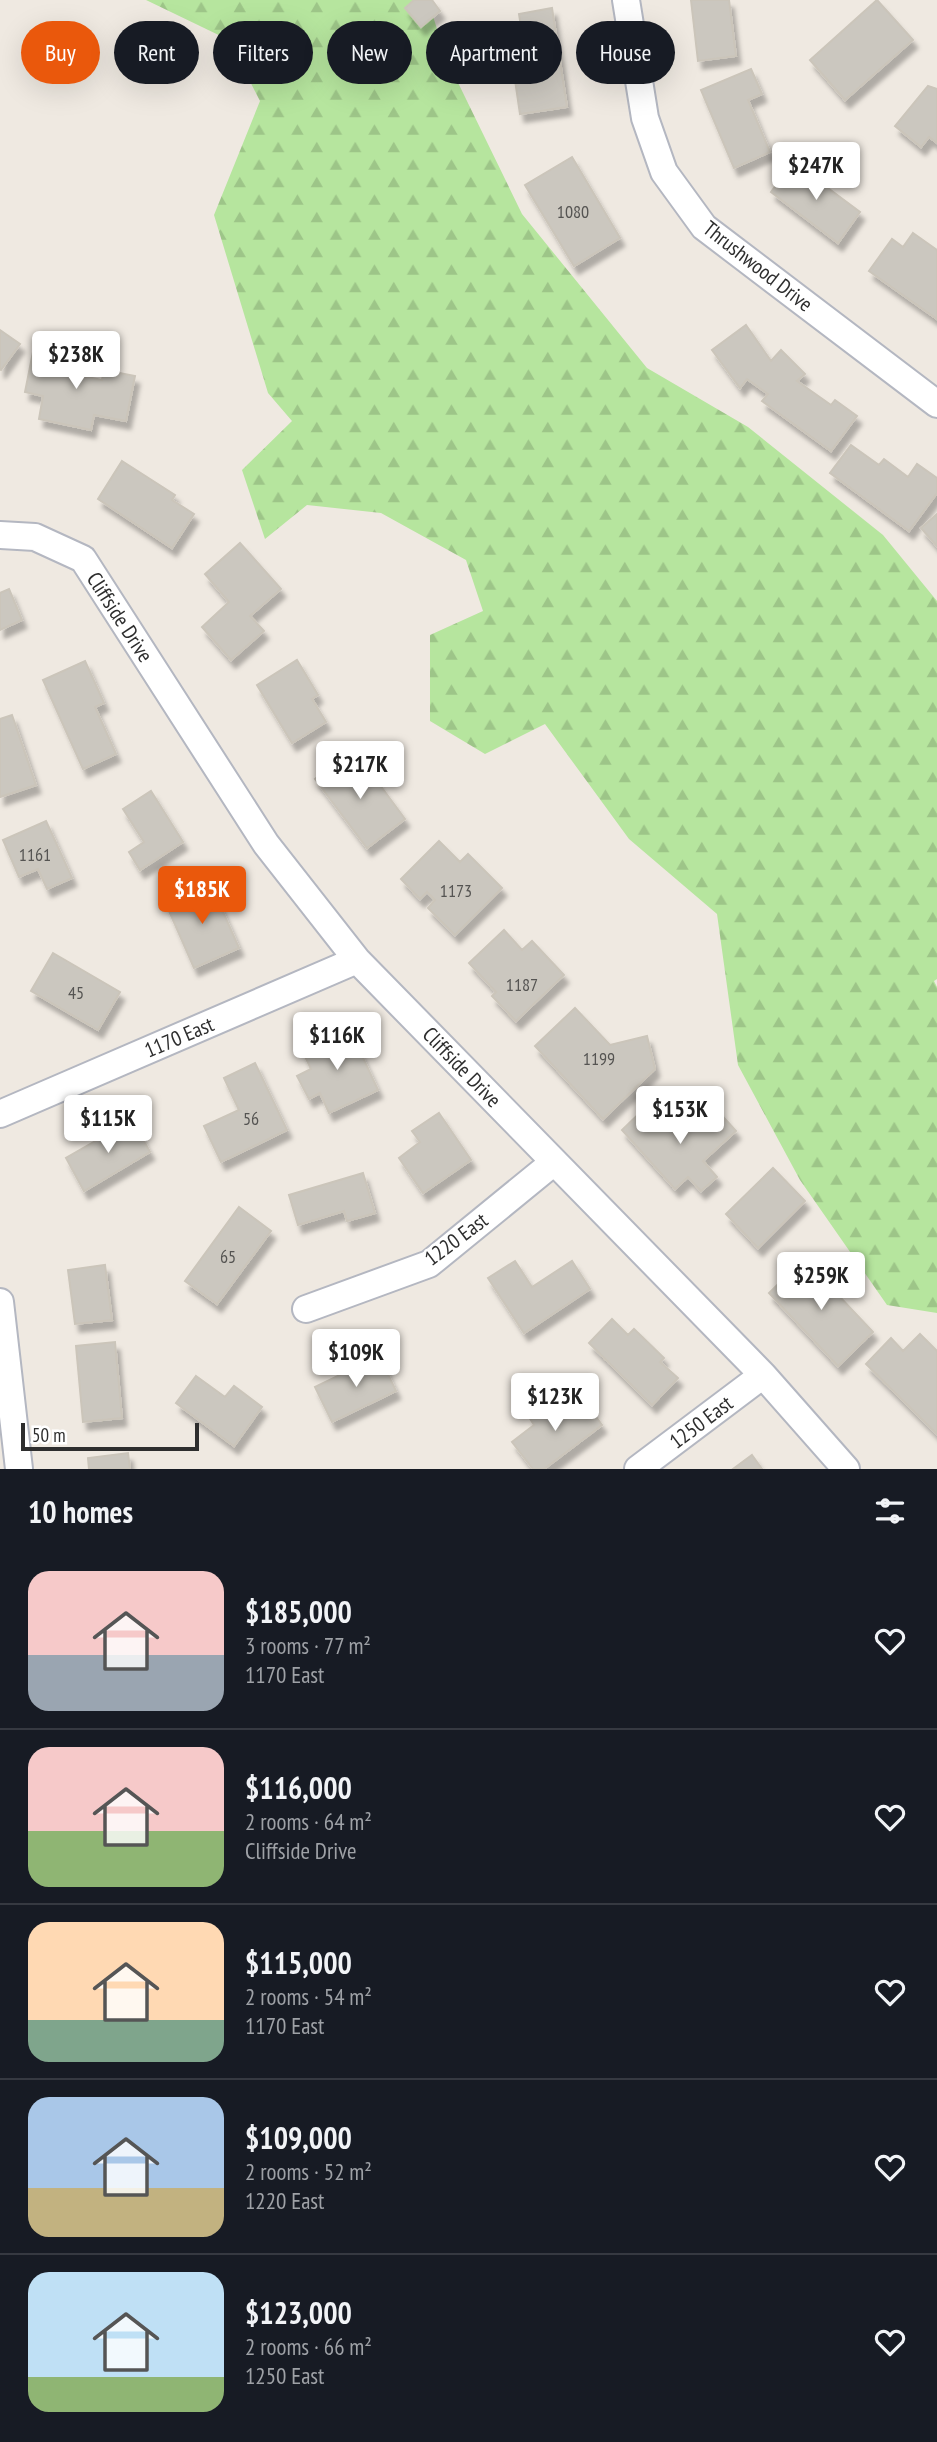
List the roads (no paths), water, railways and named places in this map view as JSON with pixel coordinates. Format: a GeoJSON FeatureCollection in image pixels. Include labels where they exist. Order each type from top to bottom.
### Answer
{"type":"FeatureCollection","features":[{"type":"Feature","properties":{"kind":"street","name":"Thrushwood Drive"},"geometry":{"type":"LineString","coordinates":[[626,0],[645,118],[656,151],[664,172],[704,227],[937,404]]}},
{"type":"Feature","properties":{"kind":"street","name":"Cliffside Drive"},"geometry":{"type":"LineString","coordinates":[[0,535],[35,537],[83,559],[266,844],[357,960],[763,1375],[846,1469]]}},
{"type":"Feature","properties":{"kind":"street","name":"1170 East"},"geometry":{"type":"LineString","coordinates":[[0,1114],[357,960]]}},
{"type":"Feature","properties":{"kind":"street","name":"1220 East"},"geometry":{"type":"LineString","coordinates":[[306,1309],[429,1264],[554,1162]]}},
{"type":"Feature","properties":{"kind":"street"},"geometry":{"type":"LineString","coordinates":[[0,1302],[19,1469]]}},
{"type":"Feature","properties":{"kind":"street","name":"1250 East"},"geometry":{"type":"LineString","coordinates":[[638,1469],[763,1375]]}}]}
